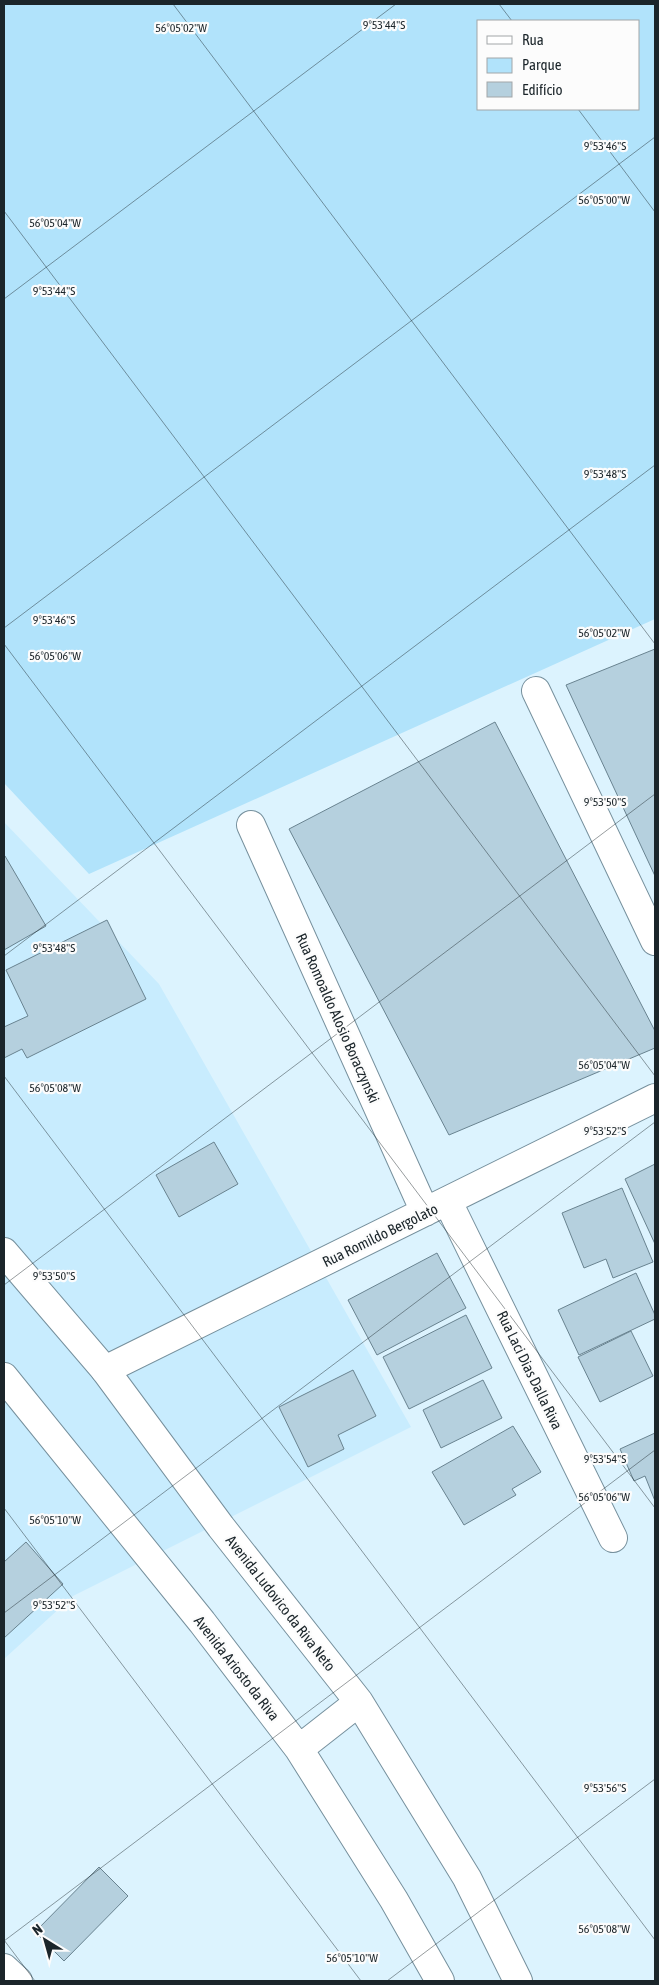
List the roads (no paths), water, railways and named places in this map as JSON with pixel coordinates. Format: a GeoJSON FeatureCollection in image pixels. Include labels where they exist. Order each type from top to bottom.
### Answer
{"type":"FeatureCollection","features":[{"type":"Feature","properties":{"kind":"street"},"geometry":{"type":"LineString","coordinates":[[536,691],[655,941]]}},
{"type":"Feature","properties":{"kind":"street","name":"Rua Romoaldo Alosio Boraczynski"},"geometry":{"type":"LineString","coordinates":[[250,825],[436,1207]]}},
{"type":"Feature","properties":{"kind":"street","name":"Rua Romildo Bergolato"},"geometry":{"type":"LineString","coordinates":[[105,1370],[655,1098]]}},
{"type":"Feature","properties":{"kind":"street","name":"Rua Laci Dias Dalla Riva"},"geometry":{"type":"LineString","coordinates":[[436,1207],[613,1538]]}},
{"type":"Feature","properties":{"kind":"street","name":"Avenida Ludovico da Riva Neto"},"geometry":{"type":"LineString","coordinates":[[4,1252],[105,1370],[221,1527],[359,1702],[467,1878],[518,1981]]}},
{"type":"Feature","properties":{"kind":"street","name":"Avenida Ariosto da Riva"},"geometry":{"type":"LineString","coordinates":[[4,1377],[196,1614],[300,1748],[394,1900],[440,1981]]}},
{"type":"Feature","properties":{"kind":"street"},"geometry":{"type":"LineString","coordinates":[[300,1748],[359,1702]]}},
{"type":"Feature","properties":{"kind":"street"},"geometry":{"type":"LineString","coordinates":[[4,1968],[18,1981]]}}]}
